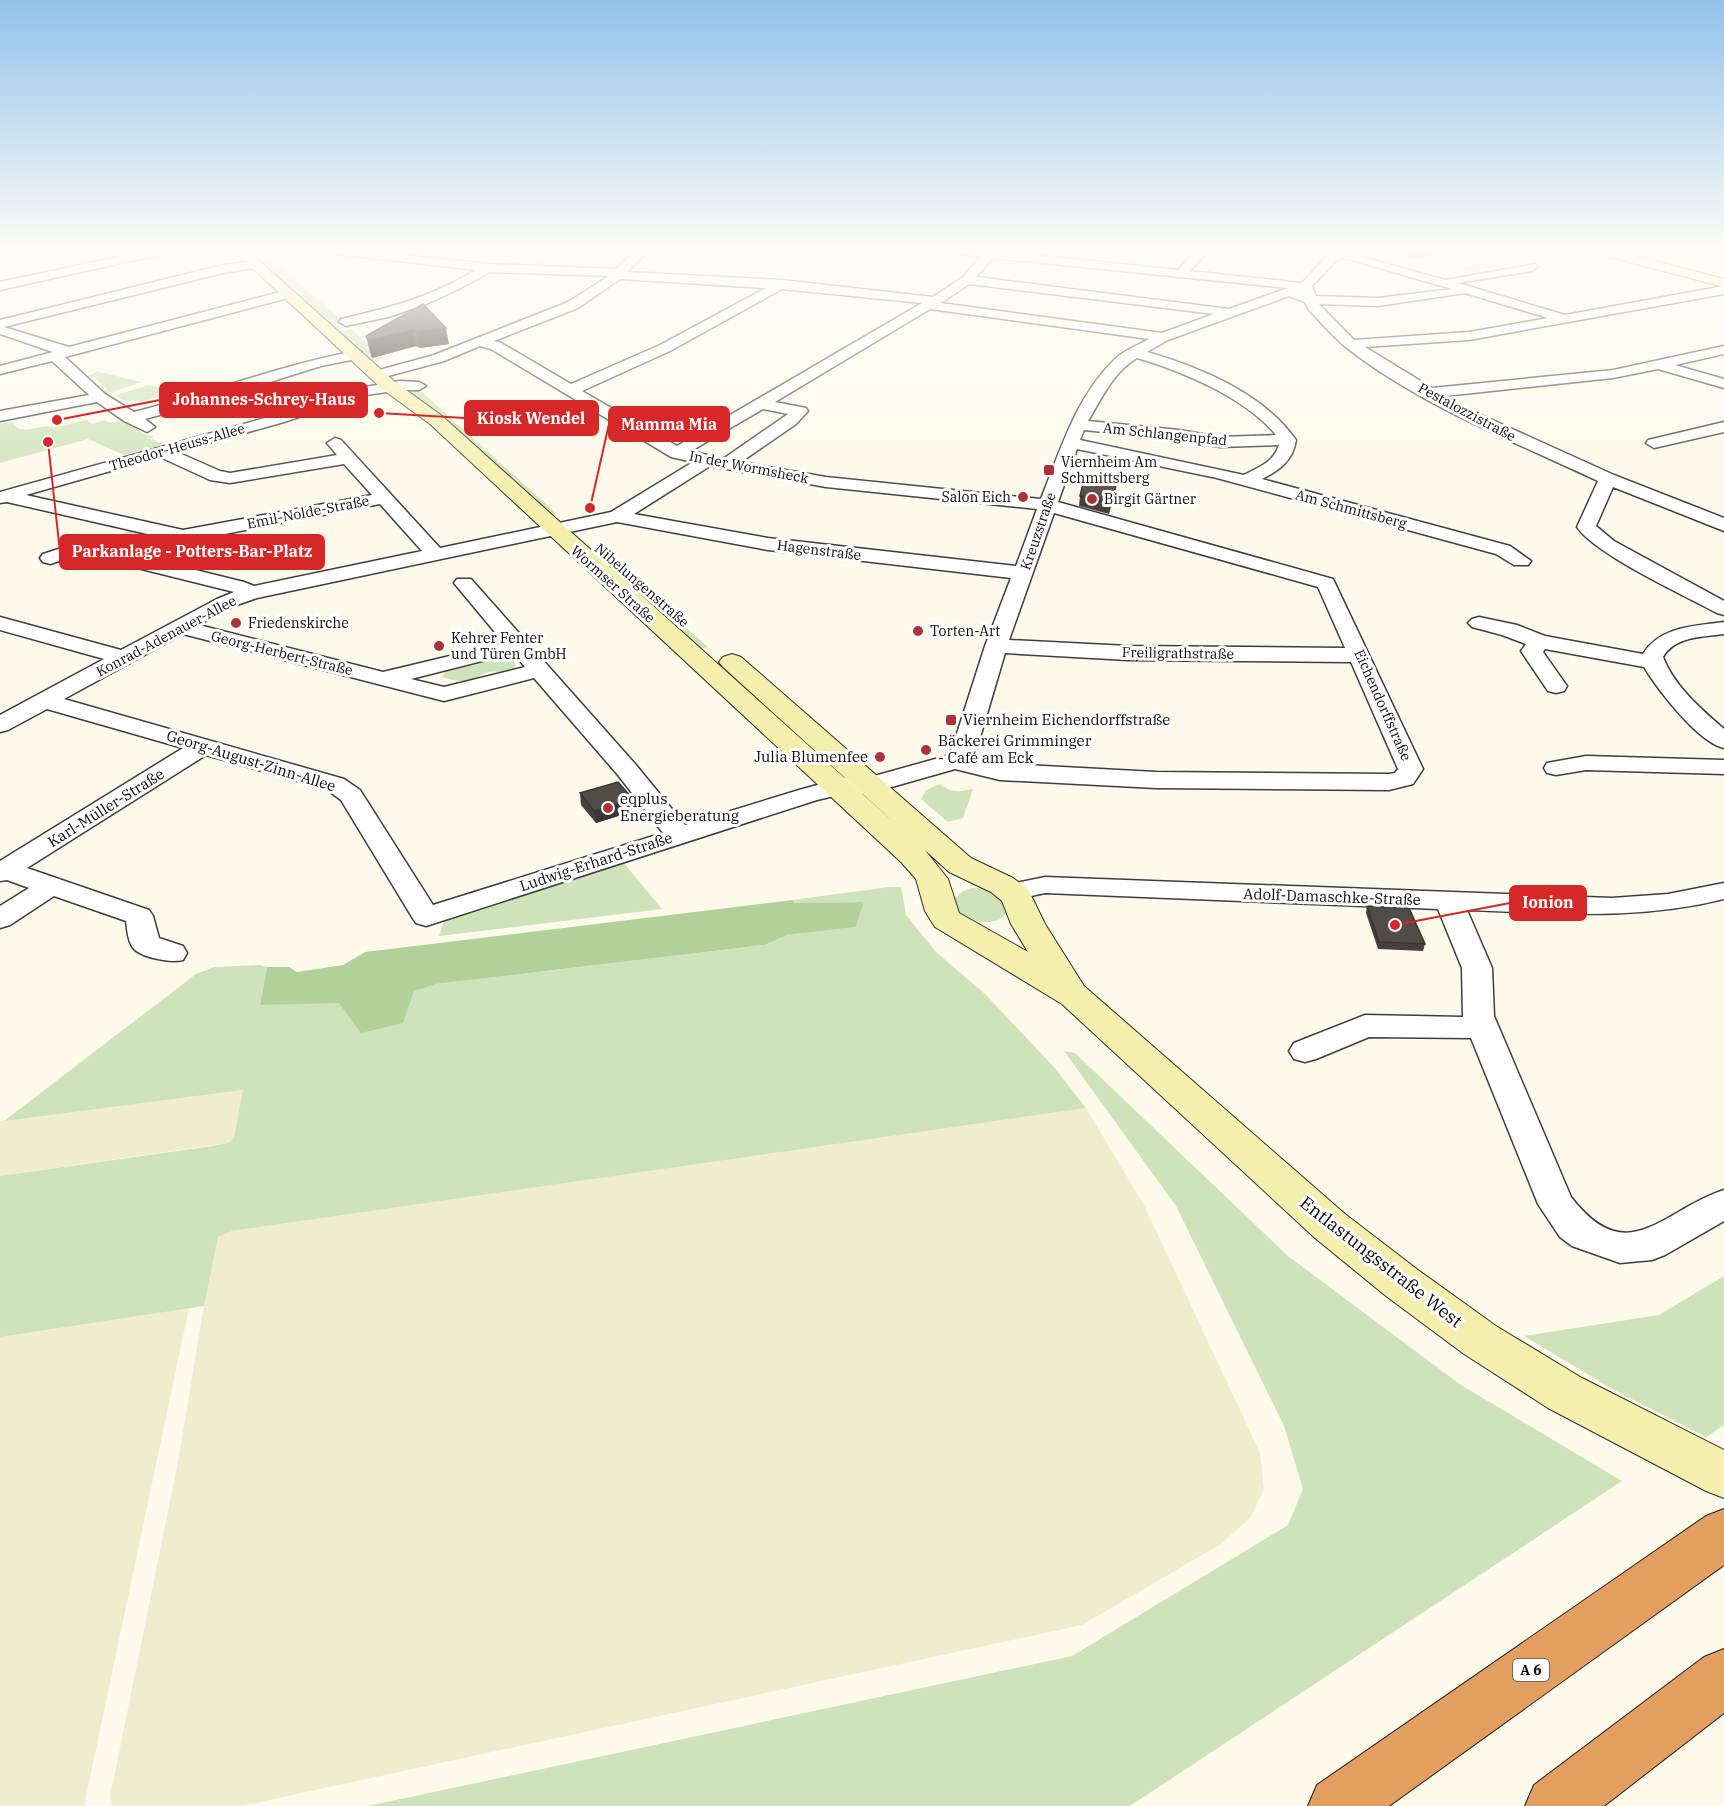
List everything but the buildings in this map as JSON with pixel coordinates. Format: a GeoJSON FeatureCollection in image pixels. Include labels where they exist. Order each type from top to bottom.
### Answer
{"type":"FeatureCollection","features":[{"type":"Feature","properties":{"kind":"highway","name":"A 6"},"geometry":{"type":"LineString","coordinates":[[1338,1806],[1724,1534]]}},
{"type":"Feature","properties":{"kind":"highway"},"geometry":{"type":"LineString","coordinates":[[1555,1806],[1724,1677]]}},
{"type":"Feature","properties":{"kind":"street"},"geometry":{"type":"LineString","coordinates":[[10,333],[62,354],[100,397],[130,418],[180,446]]}},
{"type":"Feature","properties":{"kind":"street"},"geometry":{"type":"LineString","coordinates":[[0,370],[140,333]]}},
{"type":"Feature","properties":{"kind":"street","name":"Wormser Straße"},"geometry":{"type":"LineString","coordinates":[[332,333],[378,376],[436,420],[563,527],[837,788],[912,855],[930,876],[938,898],[940,913],[947,920],[968,931]]}},
{"type":"Feature","properties":{"kind":"street"},"geometry":{"type":"LineString","coordinates":[[359,333],[362,336]]}},
{"type":"Feature","properties":{"kind":"street"},"geometry":{"type":"LineString","coordinates":[[378,376],[403,372],[500,333]]}},
{"type":"Feature","properties":{"kind":"street"},"geometry":{"type":"LineString","coordinates":[[571,390],[665,348],[692,333]]}},
{"type":"Feature","properties":{"kind":"street"},"geometry":{"type":"LineString","coordinates":[[677,453],[880,333]]}},
{"type":"Feature","properties":{"kind":"street"},"geometry":{"type":"LineString","coordinates":[[1138,333],[1163,337]]}},
{"type":"Feature","properties":{"kind":"street","name":"Kreuzstraße"},"geometry":{"type":"LineString","coordinates":[[956,761],[964,751],[996,646],[1078,425],[1112,369],[1133,352],[1174,333]]}},
{"type":"Feature","properties":{"kind":"street","name":"Pestalozzistraße"},"geometry":{"type":"LineString","coordinates":[[1339,333],[1386,368],[1501,432],[1608,479],[1724,525]]}},
{"type":"Feature","properties":{"kind":"street"},"geometry":{"type":"LineString","coordinates":[[1351,344],[1484,333]]}},
{"type":"Feature","properties":{"kind":"street"},"geometry":{"type":"LineString","coordinates":[[0,348],[32,341]]}},
{"type":"Feature","properties":{"kind":"street","name":"In der Wormsheck"},"geometry":{"type":"LineString","coordinates":[[479,342],[496,346],[677,453],[726,465],[826,482],[1047,505]]}},
{"type":"Feature","properties":{"kind":"street"},"geometry":{"type":"LineString","coordinates":[[1430,393],[1575,379],[1659,365],[1724,350]]}},
{"type":"Feature","properties":{"kind":"street"},"geometry":{"type":"LineString","coordinates":[[1133,352],[1152,356],[1236,396],[1267,416],[1288,440],[1287,452],[1279,463],[1247,480]]}},
{"type":"Feature","properties":{"kind":"street"},"geometry":{"type":"LineString","coordinates":[[130,418],[192,402],[307,365],[356,355]]}},
{"type":"Feature","properties":{"kind":"street"},"geometry":{"type":"LineString","coordinates":[[1659,365],[1724,384]]}},
{"type":"Feature","properties":{"kind":"street"},"geometry":{"type":"LineString","coordinates":[[378,376],[403,372]]}},
{"type":"Feature","properties":{"kind":"street","name":"Nibelungenstraße"},"geometry":{"type":"LineString","coordinates":[[403,372],[563,527],[826,744],[966,870],[1008,895]]}},
{"type":"Feature","properties":{"kind":"street","name":"Theodor-Heuss-Allee"},"geometry":{"type":"LineString","coordinates":[[3,497],[279,418],[360,391],[378,376]]}},
{"type":"Feature","properties":{"kind":"street"},"geometry":{"type":"LineString","coordinates":[[0,416],[100,397]]}},
{"type":"Feature","properties":{"kind":"street"},"geometry":{"type":"LineString","coordinates":[[726,465],[790,421],[800,411],[760,404]]}},
{"type":"Feature","properties":{"kind":"street","name":"Am Schlangenpfad"},"geometry":{"type":"LineString","coordinates":[[1078,425],[1179,435],[1220,442],[1288,440]]}},
{"type":"Feature","properties":{"kind":"street"},"geometry":{"type":"LineString","coordinates":[[1654,443],[1724,428]]}},
{"type":"Feature","properties":{"kind":"street"},"geometry":{"type":"LineString","coordinates":[[333,440],[434,553]]}},
{"type":"Feature","properties":{"kind":"street"},"geometry":{"type":"LineString","coordinates":[[1178,465],[1220,442]]}},
{"type":"Feature","properties":{"kind":"street","name":"Am Schmittsberg"},"geometry":{"type":"LineString","coordinates":[[1071,443],[1247,480],[1503,550],[1521,561]]}},
{"type":"Feature","properties":{"kind":"street"},"geometry":{"type":"LineString","coordinates":[[161,451],[216,476],[230,478],[348,458]]}},
{"type":"Feature","properties":{"kind":"street"},"geometry":{"type":"LineString","coordinates":[[616,516],[707,461]]}},
{"type":"Feature","properties":{"kind":"street"},"geometry":{"type":"LineString","coordinates":[[1608,479],[1586,527],[1607,545],[1724,609]]}},
{"type":"Feature","properties":{"kind":"street"},"geometry":{"type":"LineString","coordinates":[[3,497],[183,536]]}},
{"type":"Feature","properties":{"kind":"street","name":"Emil-Nolde-Straße"},"geometry":{"type":"LineString","coordinates":[[132,561],[183,536],[383,498]]}},
{"type":"Feature","properties":{"kind":"street","name":"Eichendorffstraße"},"geometry":{"type":"LineString","coordinates":[[956,761],[984,770],[1000,772],[1156,780],[1389,782],[1404,779],[1409,775],[1410,767],[1326,583],[1047,505]]}},
{"type":"Feature","properties":{"kind":"street","name":"Konrad-Adenauer-Allee"},"geometry":{"type":"LineString","coordinates":[[0,725],[225,603],[251,593],[616,516]]}},
{"type":"Feature","properties":{"kind":"street","name":"Hagenstraße"},"geometry":{"type":"LineString","coordinates":[[616,516],[768,544],[1024,573]]}},
{"type":"Feature","properties":{"kind":"street"},"geometry":{"type":"LineString","coordinates":[[50,558],[66,551],[83,549],[137,525]]}},
{"type":"Feature","properties":{"kind":"street"},"geometry":{"type":"LineString","coordinates":[[83,549],[237,586],[251,593]]}},
{"type":"Feature","properties":{"kind":"street"},"geometry":{"type":"LineString","coordinates":[[464,583],[627,770],[680,835]]}},
{"type":"Feature","properties":{"kind":"street"},"geometry":{"type":"LineString","coordinates":[[0,623],[123,658]]}},
{"type":"Feature","properties":{"kind":"street"},"geometry":{"type":"LineString","coordinates":[[1479,623],[1509,630],[1540,642],[1653,662]]}},
{"type":"Feature","properties":{"kind":"street","name":"Georg-Herbert-Straße"},"geometry":{"type":"LineString","coordinates":[[182,627],[444,694],[538,670]]}},
{"type":"Feature","properties":{"kind":"street"},"geometry":{"type":"LineString","coordinates":[[1724,628],[1682,635],[1665,642],[1655,650],[1653,662],[1658,674],[1704,725],[1724,741]]}},
{"type":"Feature","properties":{"kind":"street"},"geometry":{"type":"LineString","coordinates":[[1540,642],[1532,651],[1556,686]]}},
{"type":"Feature","properties":{"kind":"street","name":"Georg-Herbert-Straße"},"geometry":{"type":"LineString","coordinates":[[383,679],[517,646]]}},
{"type":"Feature","properties":{"kind":"street","name":"Freiligrathstraße"},"geometry":{"type":"LineString","coordinates":[[996,646],[1128,653],[1360,655]]}},
{"type":"Feature","properties":{"kind":"street","name":"Georg-August-Zinn-Allee"},"geometry":{"type":"LineString","coordinates":[[45,700],[335,784],[351,795],[426,917]]}},
{"type":"Feature","properties":{"kind":"street","name":"Karl-Müller-Straße"},"geometry":{"type":"LineString","coordinates":[[3,871],[205,745]]}},
{"type":"Feature","properties":{"kind":"street"},"geometry":{"type":"LineString","coordinates":[[870,785],[956,761]]}},
{"type":"Feature","properties":{"kind":"street"},"geometry":{"type":"LineString","coordinates":[[1556,768],[1586,763],[1724,767]]}},
{"type":"Feature","properties":{"kind":"street","name":"Ludwig-Erhard-Straße"},"geometry":{"type":"LineString","coordinates":[[426,917],[680,835],[837,788],[870,785]]}},
{"type":"Feature","properties":{"kind":"street","name":"Karl-Müller-Straße"},"geometry":{"type":"LineString","coordinates":[[3,871],[139,916],[145,943],[172,953]]}},
{"type":"Feature","properties":{"kind":"street"},"geometry":{"type":"LineString","coordinates":[[938,898],[958,883],[1008,895],[1018,918],[1003,927],[968,931]]}},
{"type":"Feature","properties":{"kind":"street","name":"Adolf-Damaschke-Straße"},"geometry":{"type":"LineString","coordinates":[[1008,895],[1044,885],[1449,902],[1648,906],[1687,901],[1724,891]]}},
{"type":"Feature","properties":{"kind":"street"},"geometry":{"type":"LineString","coordinates":[[0,919],[51,886]]}},
{"type":"Feature","properties":{"kind":"street","name":"Entlastungsstraße West"},"geometry":{"type":"LineString","coordinates":[[1008,895],[1075,996]]}},
{"type":"Feature","properties":{"kind":"street"},"geometry":{"type":"LineString","coordinates":[[1449,902],[1477,968],[1478,1016],[1556,1204],[1573,1227],[1585,1236],[1620,1248],[1652,1245],[1724,1204]]}},
{"type":"Feature","properties":{"kind":"street","name":"Entlastungsstraße West"},"geometry":{"type":"LineString","coordinates":[[968,931],[1075,996],[1330,1226],[1402,1283],[1480,1340],[1555,1387],[1657,1443],[1724,1475]]}},
{"type":"Feature","properties":{"kind":"street"},"geometry":{"type":"LineString","coordinates":[[1305,1051],[1365,1026],[1483,1028]]}},
{"type":"Feature","properties":{"kind":"shaded area"},"geometry":{"type":"Polygon","coordinates":[[[244,1090],[234,1138],[228,1143],[0,1176],[0,1121],[244,1090]]]}},
{"type":"Feature","properties":{"kind":"shaded area"},"geometry":{"type":"Polygon","coordinates":[[[1086,1108],[1144,1205],[1260,1453],[1264,1489],[1251,1517],[1221,1544],[1082,1625],[241,1806],[112,1806],[110,1797],[179,1457],[218,1237],[232,1231],[1086,1108]]]}},
{"type":"Feature","properties":{"kind":"shaded area"},"geometry":{"type":"Polygon","coordinates":[[[189,1308],[84,1806],[0,1806],[0,1337],[189,1308]]]}},
{"type":"Feature","properties":{"kind":"green space"},"geometry":{"type":"Polygon","coordinates":[[[334,333],[356,333],[384,359],[371,361],[334,333]]]}},
{"type":"Feature","properties":{"kind":"green space"},"geometry":{"type":"Polygon","coordinates":[[[99,371],[142,382],[103,395],[100,392],[108,389],[104,386],[96,389],[103,385],[93,377],[84,378],[99,371]]]}},
{"type":"Feature","properties":{"kind":"green space"},"geometry":{"type":"Polygon","coordinates":[[[149,385],[174,391],[141,402],[127,401],[116,396],[107,398],[149,385]]]}},
{"type":"Feature","properties":{"kind":"green space"},"geometry":{"type":"Polygon","coordinates":[[[419,390],[485,449],[474,451],[402,393],[419,390]]]}},
{"type":"Feature","properties":{"kind":"green space"},"geometry":{"type":"Polygon","coordinates":[[[87,420],[92,424],[105,420],[110,423],[122,420],[133,427],[138,426],[142,429],[137,430],[146,435],[154,436],[150,438],[160,443],[164,442],[159,446],[124,455],[88,439],[0,463],[0,424],[15,422],[13,424],[22,429],[54,428],[87,420]]]}},
{"type":"Feature","properties":{"kind":"green space"},"geometry":{"type":"Polygon","coordinates":[[[486,450],[557,514],[545,517],[475,452],[486,450]]]}},
{"type":"Feature","properties":{"kind":"green space"},"geometry":{"type":"Polygon","coordinates":[[[133,529],[167,538],[130,555],[93,548],[133,529]]]}},
{"type":"Feature","properties":{"kind":"green space"},"geometry":{"type":"Polygon","coordinates":[[[580,540],[597,555],[616,567],[708,647],[692,652],[572,542],[580,540]]]}},
{"type":"Feature","properties":{"kind":"green space"},"geometry":{"type":"Polygon","coordinates":[[[498,657],[514,661],[516,665],[511,672],[488,672],[467,681],[442,676],[450,668],[472,666],[498,657]]]}},
{"type":"Feature","properties":{"kind":"green space"},"geometry":{"type":"Polygon","coordinates":[[[940,784],[955,791],[973,789],[963,818],[948,822],[921,799],[926,790],[940,784]]]}},
{"type":"Feature","properties":{"kind":"green space"},"geometry":{"type":"Polygon","coordinates":[[[623,862],[662,909],[439,936],[445,918],[623,862]]]}},
{"type":"Feature","properties":{"kind":"green space"},"geometry":{"type":"Polygon","coordinates":[[[901,887],[906,915],[936,952],[985,994],[1054,1067],[1086,1108],[232,1231],[218,1237],[204,1306],[0,1337],[0,1176],[213,1146],[228,1143],[234,1138],[243,1090],[4,1121],[196,974],[214,967],[260,965],[267,967],[260,1005],[370,998],[436,984],[765,945],[787,935],[856,927],[864,902],[794,903],[793,900],[901,887]]]}},
{"type":"Feature","properties":{"kind":"green space"},"geometry":{"type":"Polygon","coordinates":[[[972,888],[994,892],[1009,909],[1005,915],[993,922],[979,922],[959,916],[952,900],[963,891],[972,888]]]}},
{"type":"Feature","properties":{"kind":"green space"},"geometry":{"type":"Polygon","coordinates":[[[793,900],[794,903],[864,902],[856,927],[787,935],[765,945],[436,984],[414,991],[403,1023],[361,1033],[339,1003],[260,1005],[267,967],[289,967],[297,972],[343,965],[365,952],[793,900]]]}},
{"type":"Feature","properties":{"kind":"green space"},"geometry":{"type":"Polygon","coordinates":[[[1064,1051],[1075,1053],[1288,1256],[1461,1385],[1622,1481],[1130,1806],[368,1806],[1072,1656],[1288,1525],[1303,1489],[1284,1426],[1176,1206],[1064,1051]]]}},
{"type":"Feature","properties":{"kind":"green space"},"geometry":{"type":"Polygon","coordinates":[[[1724,1276],[1724,1425],[1706,1437],[1614,1390],[1524,1336],[1659,1315],[1724,1276]]]}},
{"type":"Feature","properties":{"kind":"place","name":"Kiosk Wendel"},"geometry":{"type":"Point","coordinates":[379,413]}},
{"type":"Feature","properties":{"kind":"place","name":"Johannes-Schrey-Haus"},"geometry":{"type":"Point","coordinates":[57,420]}},
{"type":"Feature","properties":{"kind":"place","name":"Parkanlage - Potters-Bar-Platz"},"geometry":{"type":"Point","coordinates":[48,442]}},
{"type":"Feature","properties":{"kind":"place","name":"Viernheim Am Schmittsberg"},"geometry":{"type":"Point","coordinates":[1049,470]}},
{"type":"Feature","properties":{"kind":"place","name":"Salon Eich"},"geometry":{"type":"Point","coordinates":[1023,497]}},
{"type":"Feature","properties":{"kind":"place","name":"Birgit Gärtner"},"geometry":{"type":"Point","coordinates":[1092,499]}},
{"type":"Feature","properties":{"kind":"place","name":"Mamma Mia"},"geometry":{"type":"Point","coordinates":[590,508]}},
{"type":"Feature","properties":{"kind":"place","name":"Friedenskirche"},"geometry":{"type":"Point","coordinates":[236,623]}},
{"type":"Feature","properties":{"kind":"place","name":"Torten-Art"},"geometry":{"type":"Point","coordinates":[918,631]}},
{"type":"Feature","properties":{"kind":"place","name":"Kehrer Fenter und Türen GmbH"},"geometry":{"type":"Point","coordinates":[439,646]}},
{"type":"Feature","properties":{"kind":"place","name":"Viernheim Eichendorffstraße"},"geometry":{"type":"Point","coordinates":[951,720]}},
{"type":"Feature","properties":{"kind":"place","name":"Bäckerei Grimminger - Café am Eck"},"geometry":{"type":"Point","coordinates":[926,750]}},
{"type":"Feature","properties":{"kind":"place","name":"Julia Blumenfee"},"geometry":{"type":"Point","coordinates":[880,757]}},
{"type":"Feature","properties":{"kind":"place","name":"eqplus Energieberatung"},"geometry":{"type":"Point","coordinates":[608,808]}},
{"type":"Feature","properties":{"kind":"place","name":"Ionion"},"geometry":{"type":"Point","coordinates":[1395,925]}}]}
